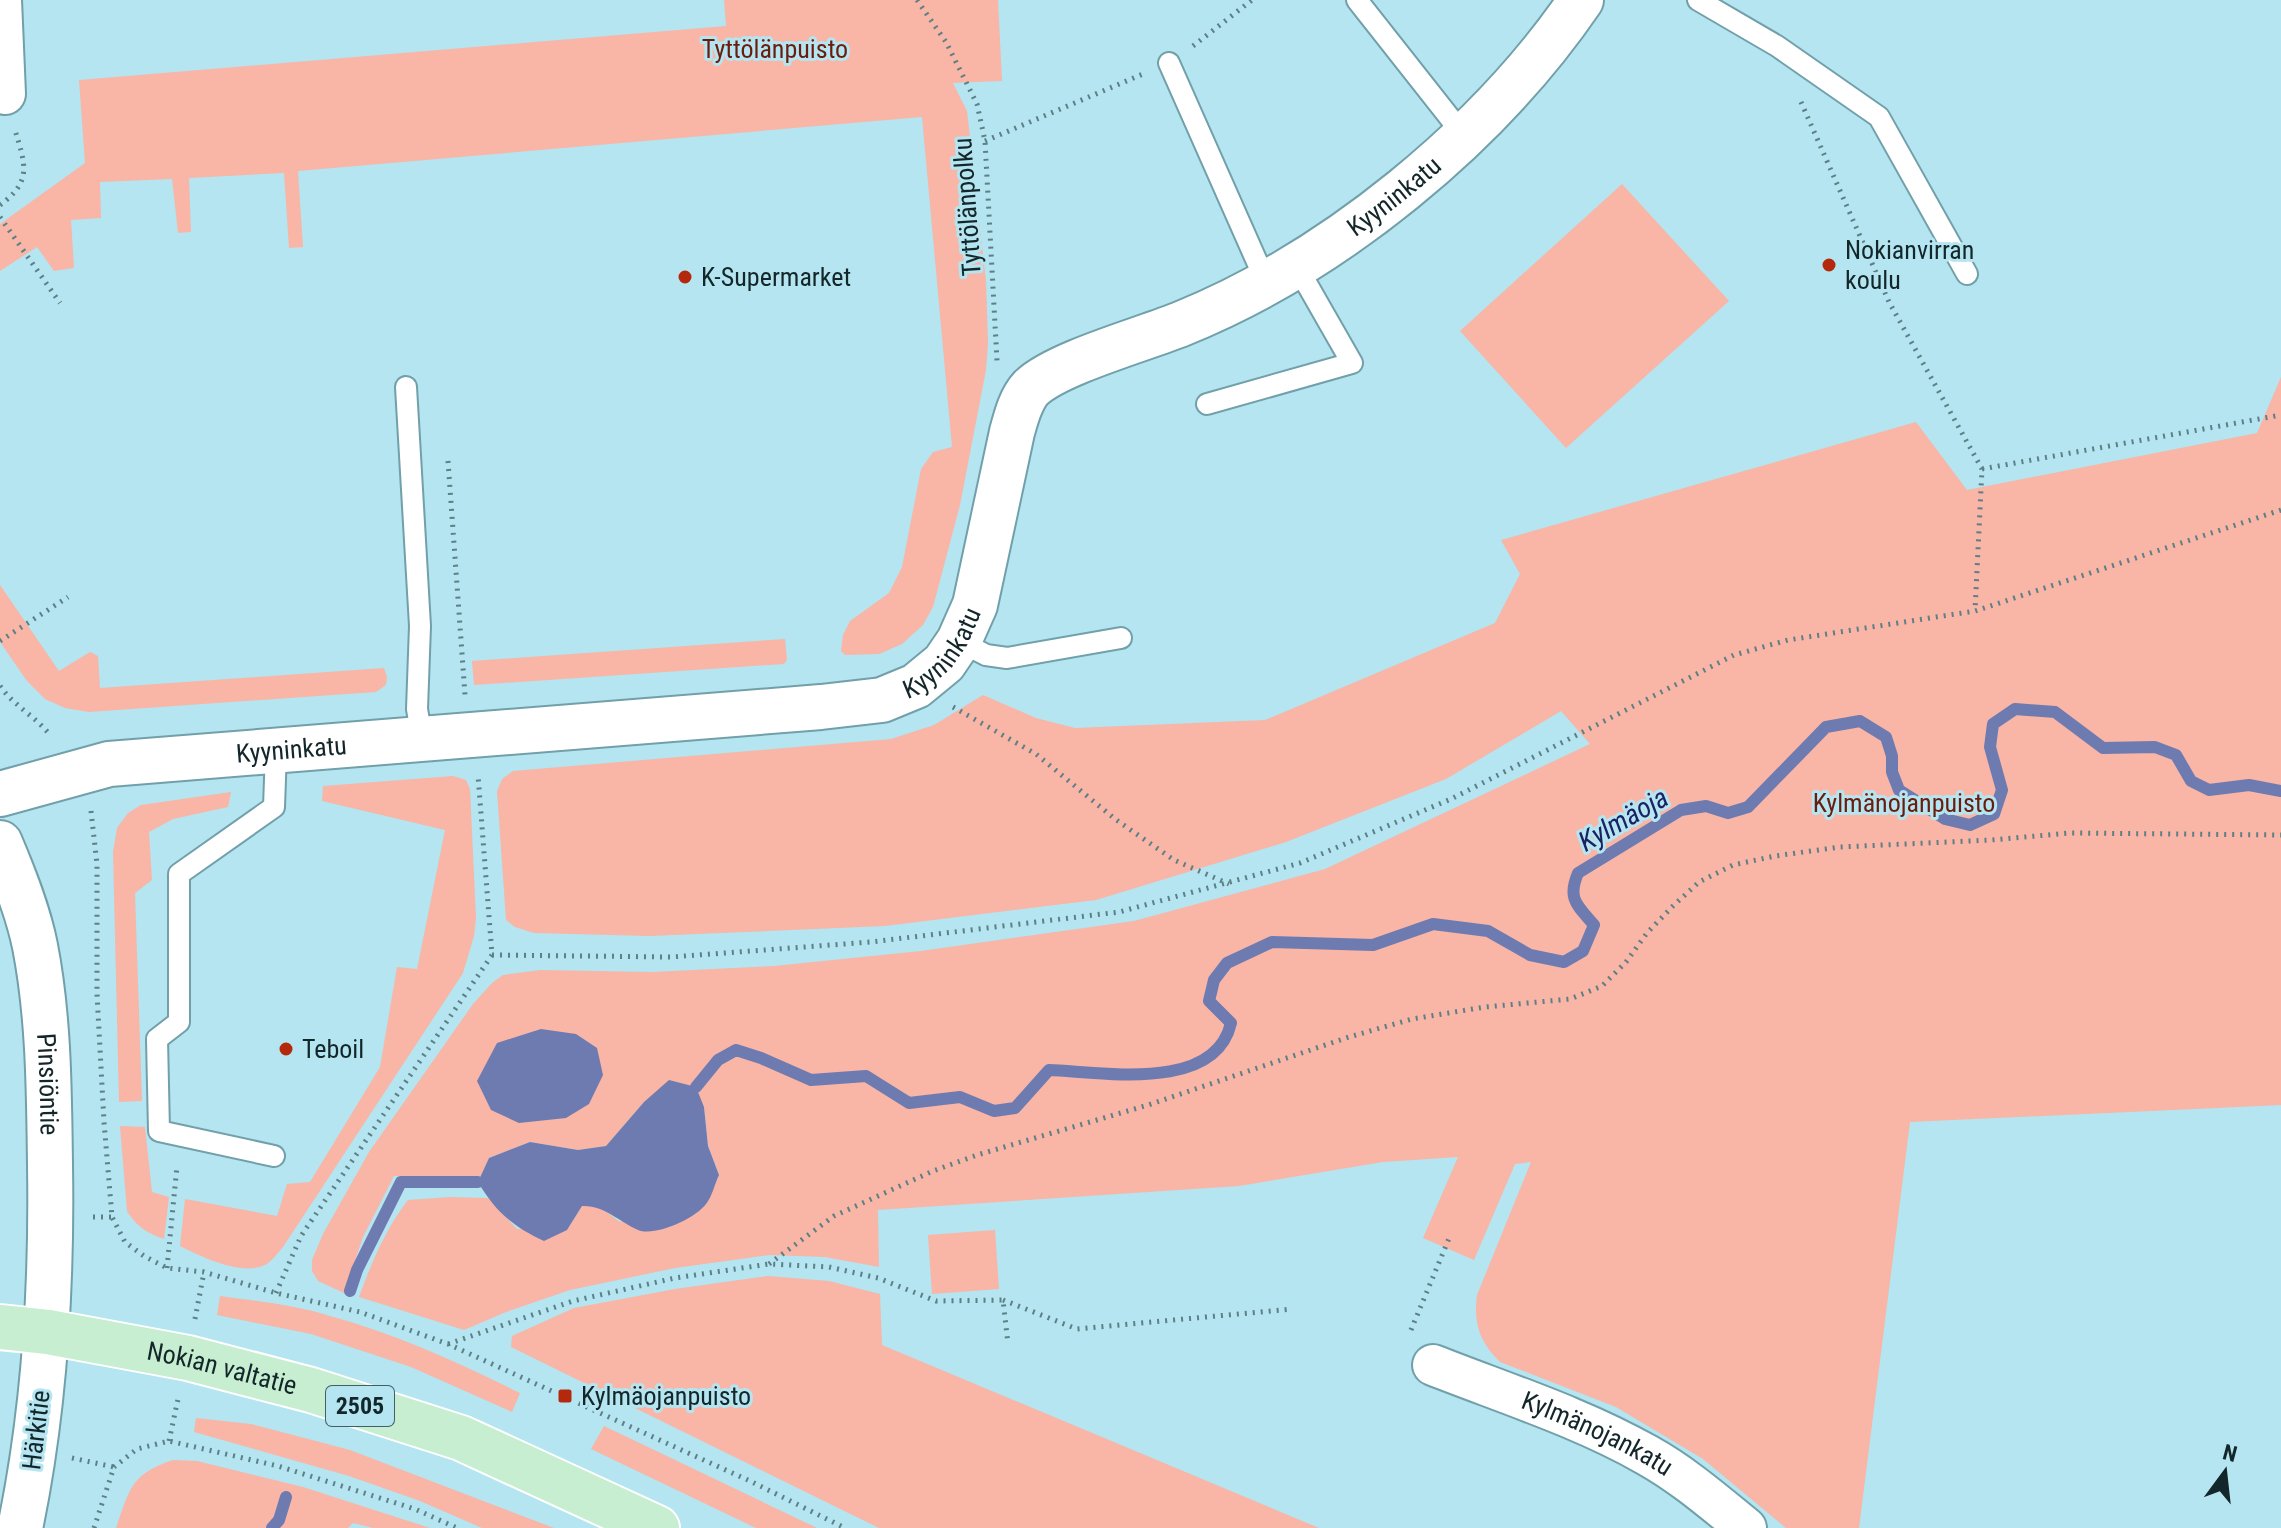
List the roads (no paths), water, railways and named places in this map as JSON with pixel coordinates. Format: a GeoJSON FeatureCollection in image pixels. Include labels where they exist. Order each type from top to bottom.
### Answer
{"type":"FeatureCollection","features":[{"type":"Feature","properties":{"kind":"main road","name":"Nokian valtatie"},"geometry":{"type":"LineString","coordinates":[[0,1327],[48,1332],[204,1362],[311,1390],[461,1438],[657,1528]]}},
{"type":"Feature","properties":{"kind":"street"},"geometry":{"type":"LineString","coordinates":[[1,0],[5,94]]}},
{"type":"Feature","properties":{"kind":"street","name":"Kyyninkatu"},"geometry":{"type":"LineString","coordinates":[[0,794],[109,764],[422,739],[470,720],[882,700],[916,686],[944,663],[959,641],[975,605],[1012,432],[1019,408],[1030,390],[1060,370],[1184,323],[1281,274],[1388,201],[1465,137],[1549,46],[1581,0]]}},
{"type":"Feature","properties":{"kind":"street","name":"Pinsiöntie"},"geometry":{"type":"LineString","coordinates":[[0,843],[19,889],[35,944],[43,997],[50,1105],[52,1216],[48,1332]]}},
{"type":"Feature","properties":{"kind":"street","name":"Härkitie"},"geometry":{"type":"LineString","coordinates":[[20,1528],[36,1450],[48,1332]]}},
{"type":"Feature","properties":{"kind":"street","name":"Kylmänojankatu"},"geometry":{"type":"LineString","coordinates":[[1420,1351],[1647,1455],[1687,1481],[1746,1528]]}},
{"type":"Feature","properties":{"kind":"lane"},"geometry":{"type":"LineString","coordinates":[[1357,0],[1465,137]]}},
{"type":"Feature","properties":{"kind":"lane"},"geometry":{"type":"LineString","coordinates":[[1698,0],[1777,46],[1879,117],[1967,274]]}},
{"type":"Feature","properties":{"kind":"lane"},"geometry":{"type":"LineString","coordinates":[[1169,63],[1281,274],[1352,363],[1207,404]]}},
{"type":"Feature","properties":{"kind":"lane"},"geometry":{"type":"LineString","coordinates":[[406,387],[420,626],[417,709],[422,739]]}},
{"type":"Feature","properties":{"kind":"lane"},"geometry":{"type":"LineString","coordinates":[[959,641],[986,655],[1007,658],[1121,638]]}},
{"type":"Feature","properties":{"kind":"lane"},"geometry":{"type":"LineString","coordinates":[[274,1156],[159,1131],[157,1039],[179,1022],[179,874],[274,807],[276,751]]}},
{"type":"Feature","properties":{"kind":"water"},"geometry":{"type":"Polygon","coordinates":[[[541,1029],[576,1034],[597,1048],[603,1075],[589,1104],[566,1118],[519,1123],[491,1110],[477,1081],[497,1043],[541,1029]]]}},
{"type":"Feature","properties":{"kind":"water"},"geometry":{"type":"Polygon","coordinates":[[[669,1080],[696,1087],[704,1107],[708,1146],[719,1175],[706,1204],[685,1220],[664,1229],[645,1231],[604,1211],[582,1206],[567,1230],[544,1241],[506,1217],[478,1182],[489,1158],[530,1142],[578,1150],[606,1146],[644,1102],[669,1080]]]}},
{"type":"Feature","properties":{"kind":"waterway","name":"Kylmäoja"},"geometry":{"type":"LineString","coordinates":[[696,1087],[718,1060],[736,1050],[811,1080],[866,1076],[909,1103],[960,1097],[994,1111],[1015,1108],[1049,1070],[1154,1074],[1203,1060],[1221,1045],[1231,1023],[1209,1001],[1214,980],[1227,963],[1272,942],[1373,945],[1433,924],[1488,931],[1530,955],[1564,962],[1583,951],[1594,925],[1574,896],[1578,873],[1681,810],[1706,806],[1728,813],[1748,807],[1826,727],[1860,721],[1886,737],[1892,756],[1892,772],[1899,790],[1945,819],[1970,825],[1994,814],[2002,790],[1990,747],[1993,724],[2015,709],[2055,712],[2103,748],[2155,747],[2176,755],[2191,781],[2209,790],[2249,785],[2281,791]]}},
{"type":"Feature","properties":{"kind":"waterway","name":"Kylmäoja"},"geometry":{"type":"LineString","coordinates":[[350,1291],[357,1270],[401,1182],[478,1182]]}},
{"type":"Feature","properties":{"kind":"waterway","name":"Kylmäoja"},"geometry":{"type":"LineString","coordinates":[[272,1528],[279,1520],[286,1497]]}},
{"type":"Feature","properties":{"kind":"place","name":"Nokianvirran koulu"},"geometry":{"type":"Point","coordinates":[1829,265]}},
{"type":"Feature","properties":{"kind":"place","name":"K-Supermarket"},"geometry":{"type":"Point","coordinates":[685,277]}},
{"type":"Feature","properties":{"kind":"place","name":"Teboil"},"geometry":{"type":"Point","coordinates":[286,1049]}},
{"type":"Feature","properties":{"kind":"place","name":"Kylmäojanpuisto"},"geometry":{"type":"Point","coordinates":[565,1396]}},
{"type":"Feature","properties":{"kind":"park label","name":"Tyttölänpuisto"},"geometry":{"type":"Point","coordinates":[775,49]}},
{"type":"Feature","properties":{"kind":"park label","name":"Kylmänojanpuisto"},"geometry":{"type":"Point","coordinates":[1904,803]}}]}
